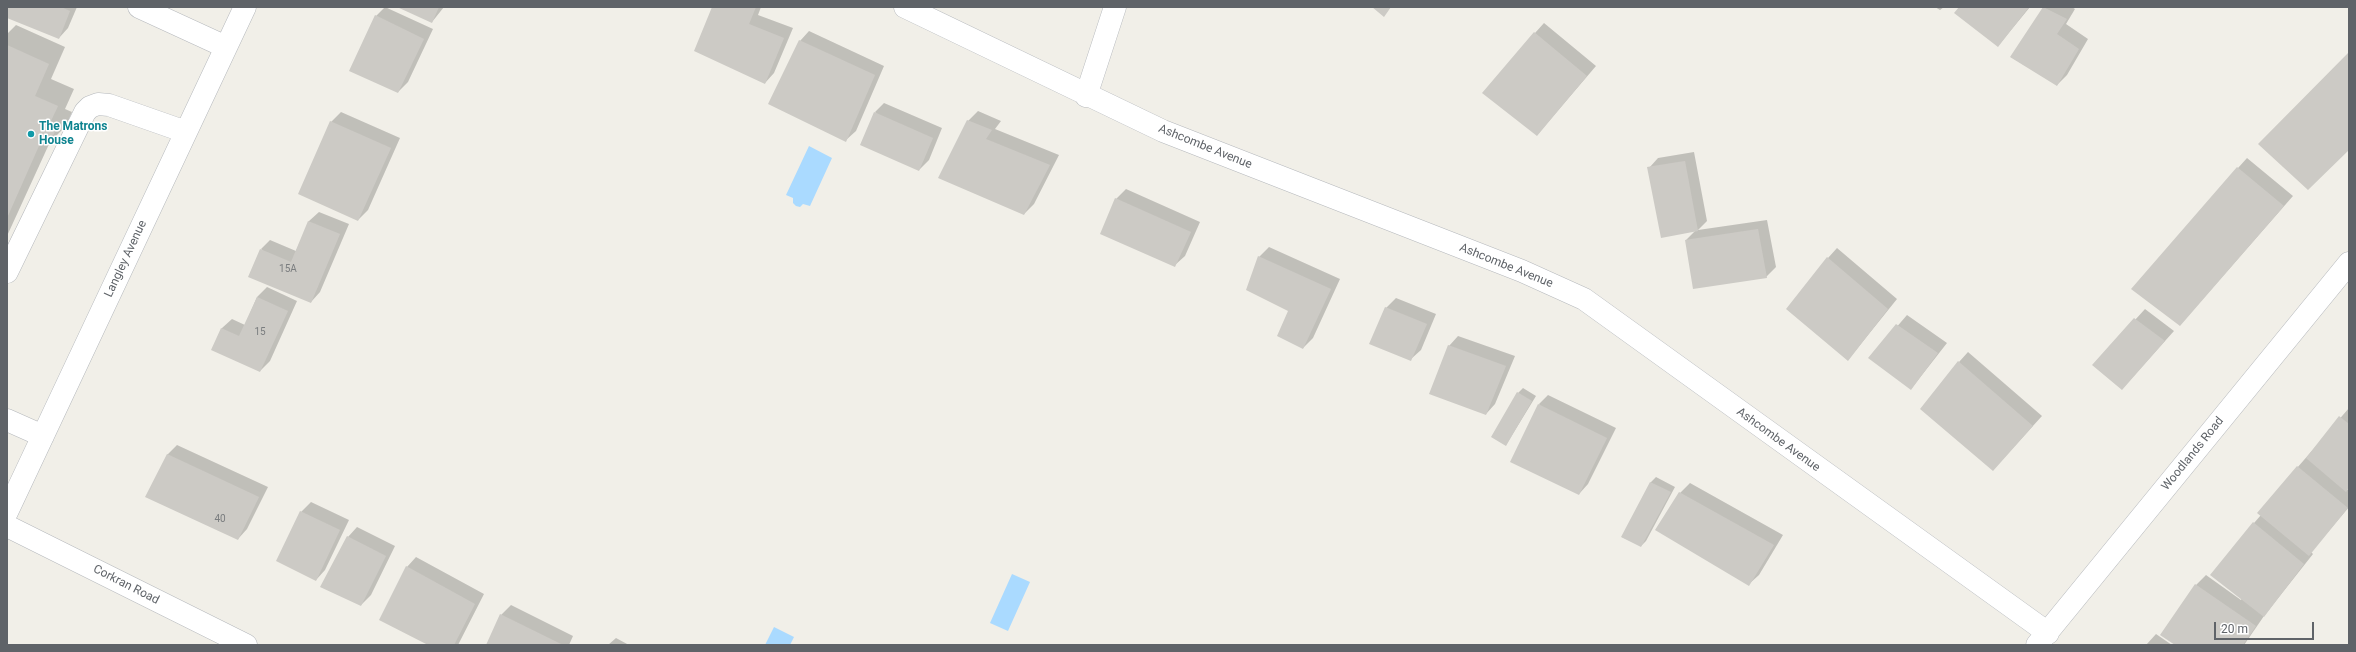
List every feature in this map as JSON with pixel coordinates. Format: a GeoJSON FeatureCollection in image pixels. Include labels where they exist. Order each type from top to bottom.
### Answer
{"type":"FeatureCollection","features":[{"type":"Feature","properties":{"kind":"street"},"geometry":{"type":"LineString","coordinates":[[139,7],[226,47]]}},
{"type":"Feature","properties":{"kind":"street","name":"Langley Avenue"},"geometry":{"type":"LineString","coordinates":[[7,512],[245,7]]}},
{"type":"Feature","properties":{"kind":"street","name":"Ashcombe Avenue"},"geometry":{"type":"LineString","coordinates":[[905,7],[1086,96],[1162,131],[1522,271],[1584,299],[2042,639]]}},
{"type":"Feature","properties":{"kind":"street"},"geometry":{"type":"LineString","coordinates":[[1086,96],[1115,7]]}},
{"type":"Feature","properties":{"kind":"street"},"geometry":{"type":"LineString","coordinates":[[7,272],[85,112],[90,107],[98,104],[109,105],[186,132]]}},
{"type":"Feature","properties":{"kind":"street","name":"Woodlands Road"},"geometry":{"type":"LineString","coordinates":[[2042,639],[2349,263]]}},
{"type":"Feature","properties":{"kind":"street"},"geometry":{"type":"LineString","coordinates":[[7,420],[43,436]]}},
{"type":"Feature","properties":{"kind":"street","name":"Corkran Road"},"geometry":{"type":"LineString","coordinates":[[7,526],[246,645]]}},
{"type":"Feature","properties":{"kind":"water"},"geometry":{"type":"Polygon","coordinates":[[[809,146],[832,158],[810,206],[803,204],[800,207],[793,203],[793,198],[786,195],[809,146]]]}},
{"type":"Feature","properties":{"kind":"water"},"geometry":{"type":"Polygon","coordinates":[[[1012,574],[1030,582],[1008,631],[990,623],[1012,574]]]}},
{"type":"Feature","properties":{"kind":"water"},"geometry":{"type":"Polygon","coordinates":[[[774,627],[794,637],[790,645],[765,645],[774,627]]]}},
{"type":"Feature","properties":{"kind":"building"},"geometry":{"type":"Polygon","coordinates":[[[7,7],[61,7],[70,11],[59,39],[7,18],[7,7]]]}},
{"type":"Feature","properties":{"kind":"building"},"geometry":{"type":"Polygon","coordinates":[[[397,7],[439,7],[432,23],[397,7]]]}},
{"type":"Feature","properties":{"kind":"building"},"geometry":{"type":"Polygon","coordinates":[[[712,7],[756,7],[749,24],[784,38],[765,84],[694,51],[712,7]]]}},
{"type":"Feature","properties":{"kind":"building"},"geometry":{"type":"Polygon","coordinates":[[[1372,7],[1391,7],[1384,17],[1372,7]]]}},
{"type":"Feature","properties":{"kind":"building"},"geometry":{"type":"Polygon","coordinates":[[[1959,7],[2029,7],[1998,47],[1954,13],[1959,7]]]}},
{"type":"Feature","properties":{"kind":"building"},"geometry":{"type":"Polygon","coordinates":[[[2043,7],[2067,19],[2057,34],[2079,49],[2057,86],[2010,57],[2043,7]]]}},
{"type":"Feature","properties":{"kind":"building"},"geometry":{"type":"Polygon","coordinates":[[[375,15],[424,39],[398,93],[349,71],[375,15]]]}},
{"type":"Feature","properties":{"kind":"building"},"geometry":{"type":"Polygon","coordinates":[[[1534,32],[1587,76],[1537,136],[1482,93],[1534,32]]]}},
{"type":"Feature","properties":{"kind":"building"},"geometry":{"type":"Polygon","coordinates":[[[799,40],[875,75],[846,142],[768,104],[799,40]]]}},
{"type":"Feature","properties":{"kind":"building","name":"The Matrons House"},"geometry":{"type":"Polygon","coordinates":[[[7,45],[49,64],[35,96],[58,106],[49,125],[56,129],[50,143],[42,139],[7,218],[7,45]]]}},
{"type":"Feature","properties":{"kind":"building"},"geometry":{"type":"Polygon","coordinates":[[[2349,52],[2349,150],[2308,190],[2258,144],[2349,52]]]}},
{"type":"Feature","properties":{"kind":"building"},"geometry":{"type":"Polygon","coordinates":[[[874,112],[933,138],[919,171],[860,145],[874,112]]]}},
{"type":"Feature","properties":{"kind":"building"},"geometry":{"type":"Polygon","coordinates":[[[967,120],[992,130],[986,139],[1050,165],[1024,215],[938,178],[967,120]]]}},
{"type":"Feature","properties":{"kind":"building"},"geometry":{"type":"Polygon","coordinates":[[[330,121],[391,148],[358,221],[298,194],[330,121]]]}},
{"type":"Feature","properties":{"kind":"building"},"geometry":{"type":"Polygon","coordinates":[[[1685,161],[1698,231],[1661,238],[1647,167],[1685,161]]]}},
{"type":"Feature","properties":{"kind":"building"},"geometry":{"type":"Polygon","coordinates":[[[2237,167],[2284,206],[2180,326],[2131,289],[2237,167]]]}},
{"type":"Feature","properties":{"kind":"building"},"geometry":{"type":"Polygon","coordinates":[[[1115,198],[1191,232],[1175,267],[1100,234],[1115,198]]]}},
{"type":"Feature","properties":{"kind":"building"},"geometry":{"type":"Polygon","coordinates":[[[308,221],[340,234],[311,303],[248,277],[260,249],[291,262],[308,221]]]}},
{"type":"Feature","properties":{"kind":"building"},"geometry":{"type":"Polygon","coordinates":[[[1758,229],[1767,278],[1693,289],[1685,240],[1758,229]]]}},
{"type":"Feature","properties":{"kind":"building"},"geometry":{"type":"Polygon","coordinates":[[[1258,256],[1331,289],[1303,349],[1277,336],[1288,311],[1246,290],[1258,256]]]}},
{"type":"Feature","properties":{"kind":"building"},"geometry":{"type":"Polygon","coordinates":[[[1827,257],[1888,309],[1848,361],[1786,309],[1827,257]]]}},
{"type":"Feature","properties":{"kind":"building"},"geometry":{"type":"Polygon","coordinates":[[[257,297],[288,311],[260,372],[211,350],[221,328],[239,336],[257,297]]]}},
{"type":"Feature","properties":{"kind":"building"},"geometry":{"type":"Polygon","coordinates":[[[1385,307],[1427,324],[1411,361],[1369,344],[1385,307]]]}},
{"type":"Feature","properties":{"kind":"building"},"geometry":{"type":"Polygon","coordinates":[[[2134,318],[2165,341],[2122,390],[2092,365],[2134,318]]]}},
{"type":"Feature","properties":{"kind":"building"},"geometry":{"type":"Polygon","coordinates":[[[1896,324],[1938,353],[1911,390],[1868,358],[1896,324]]]}},
{"type":"Feature","properties":{"kind":"building"},"geometry":{"type":"Polygon","coordinates":[[[1448,345],[1506,366],[1486,415],[1429,394],[1448,345]]]}},
{"type":"Feature","properties":{"kind":"building"},"geometry":{"type":"Polygon","coordinates":[[[1958,361],[2033,426],[1993,471],[1920,409],[1958,361]]]}},
{"type":"Feature","properties":{"kind":"building"},"geometry":{"type":"Polygon","coordinates":[[[1517,392],[1532,401],[1506,446],[1491,437],[1517,392]]]}},
{"type":"Feature","properties":{"kind":"building"},"geometry":{"type":"Polygon","coordinates":[[[1538,404],[1607,438],[1579,495],[1510,462],[1538,404]]]}},
{"type":"Feature","properties":{"kind":"building"},"geometry":{"type":"Polygon","coordinates":[[[2339,416],[2349,424],[2349,487],[2346,492],[2306,458],[2339,416]]]}},
{"type":"Feature","properties":{"kind":"building"},"geometry":{"type":"Polygon","coordinates":[[[167,454],[259,497],[238,540],[145,497],[167,454]]]}},
{"type":"Feature","properties":{"kind":"building"},"geometry":{"type":"Polygon","coordinates":[[[2297,466],[2348,508],[2309,556],[2257,513],[2297,466]]]}},
{"type":"Feature","properties":{"kind":"building"},"geometry":{"type":"Polygon","coordinates":[[[1650,482],[1671,492],[1641,547],[1621,537],[1650,482]]]}},
{"type":"Feature","properties":{"kind":"building"},"geometry":{"type":"Polygon","coordinates":[[[1679,492],[1774,545],[1749,586],[1655,530],[1679,492]]]}},
{"type":"Feature","properties":{"kind":"building"},"geometry":{"type":"Polygon","coordinates":[[[300,511],[340,530],[316,581],[276,561],[300,511]]]}},
{"type":"Feature","properties":{"kind":"building"},"geometry":{"type":"Polygon","coordinates":[[[2253,522],[2304,564],[2264,617],[2210,575],[2253,522]]]}},
{"type":"Feature","properties":{"kind":"building"},"geometry":{"type":"Polygon","coordinates":[[[347,536],[386,556],[361,606],[320,587],[347,536]]]}},
{"type":"Feature","properties":{"kind":"building"},"geometry":{"type":"Polygon","coordinates":[[[406,566],[475,604],[454,645],[428,645],[379,620],[406,566]]]}},
{"type":"Feature","properties":{"kind":"building"},"geometry":{"type":"Polygon","coordinates":[[[2195,584],[2256,626],[2243,645],[2175,645],[2160,635],[2195,584]]]}},
{"type":"Feature","properties":{"kind":"building"},"geometry":{"type":"Polygon","coordinates":[[[500,614],[563,645],[486,645],[500,614]]]}},
{"type":"Feature","properties":{"kind":"place","name":"The Matrons House"},"geometry":{"type":"Point","coordinates":[31,134]}}]}
